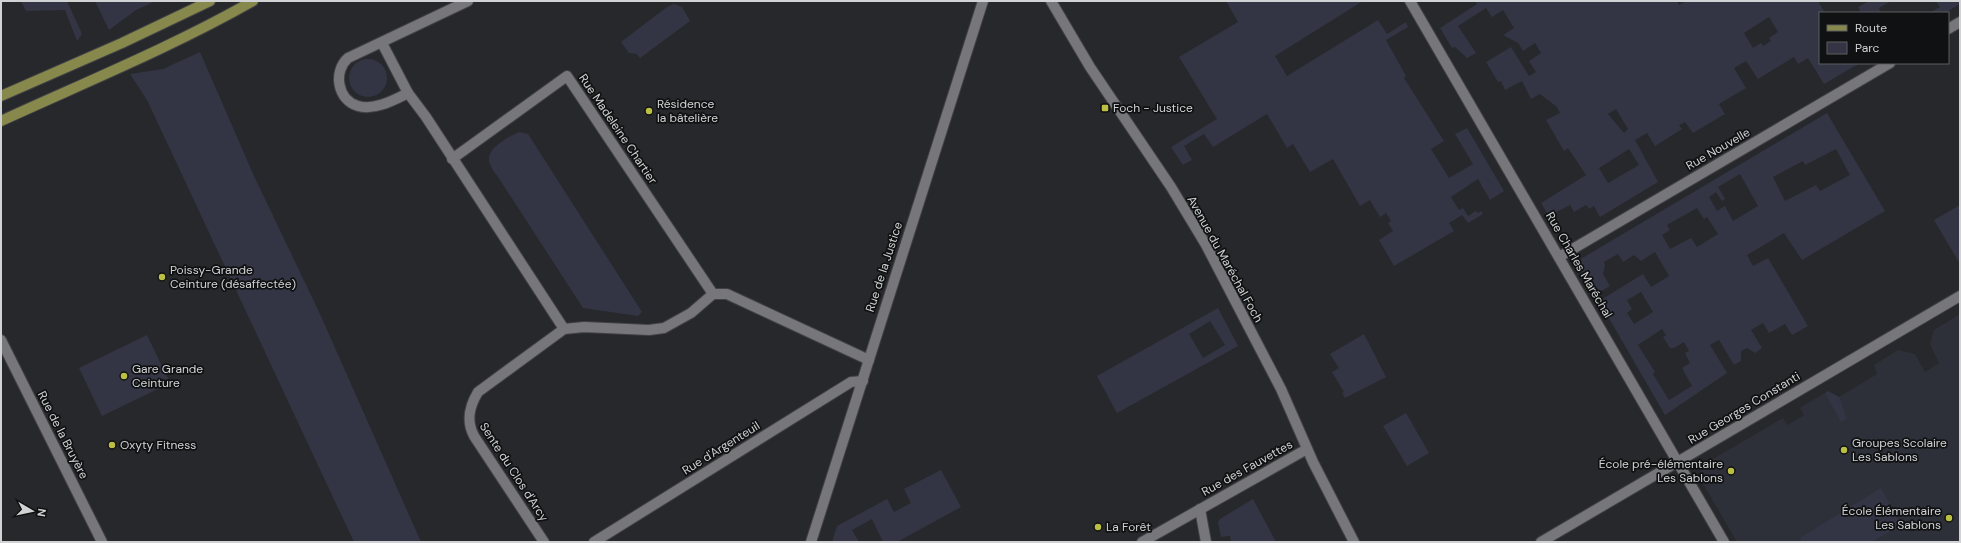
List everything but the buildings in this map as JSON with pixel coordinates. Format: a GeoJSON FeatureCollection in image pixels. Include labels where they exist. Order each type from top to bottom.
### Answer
{"type":"FeatureCollection","features":[{"type":"Feature","properties":{"kind":"main road"},"geometry":{"type":"LineString","coordinates":[[1,121],[138,60],[214,24],[253,1]]}},
{"type":"Feature","properties":{"kind":"main road"},"geometry":{"type":"LineString","coordinates":[[1,96],[122,43],[206,2]]}},
{"type":"Feature","properties":{"kind":"street"},"geometry":{"type":"LineString","coordinates":[[408,93],[392,101],[371,107],[358,106],[343,95],[338,80],[343,62],[348,58],[468,1]]}},
{"type":"Feature","properties":{"kind":"street","name":"Rue de la Justice"},"geometry":{"type":"LineString","coordinates":[[811,542],[983,1]]}},
{"type":"Feature","properties":{"kind":"street","name":"Avenue du Maréchal Foch"},"geometry":{"type":"LineString","coordinates":[[1050,1],[1090,67],[1171,187],[1206,245],[1281,390],[1307,449],[1354,542]]}},
{"type":"Feature","properties":{"kind":"street","name":"Rue Charles Maréchal"},"geometry":{"type":"LineString","coordinates":[[1410,1],[1724,542]]}},
{"type":"Feature","properties":{"kind":"street"},"geometry":{"type":"LineString","coordinates":[[1949,28],[1960,22]]}},
{"type":"Feature","properties":{"kind":"street"},"geometry":{"type":"LineString","coordinates":[[382,42],[408,93],[564,329],[584,327],[649,330],[664,328],[691,313],[713,294],[727,294],[739,298],[869,360]]}},
{"type":"Feature","properties":{"kind":"street","name":"Rue Nouvelle"},"geometry":{"type":"LineString","coordinates":[[1559,257],[1888,64]]}},
{"type":"Feature","properties":{"kind":"street","name":"Rue Madeleine Chartier"},"geometry":{"type":"LineString","coordinates":[[452,159],[567,76],[713,294]]}},
{"type":"Feature","properties":{"kind":"street","name":"Rue Georges Constanti"},"geometry":{"type":"LineString","coordinates":[[1541,542],[1678,463],[1960,296]]}},
{"type":"Feature","properties":{"kind":"street","name":"Sente du Clos d'Arcy"},"geometry":{"type":"LineString","coordinates":[[544,542],[474,436],[469,426],[471,403],[478,392],[564,329]]}},
{"type":"Feature","properties":{"kind":"street","name":"Rue de la Bruyère"},"geometry":{"type":"LineString","coordinates":[[1,340],[102,542]]}},
{"type":"Feature","properties":{"kind":"street","name":"Rue d'Argenteuil"},"geometry":{"type":"LineString","coordinates":[[594,542],[851,382],[863,381]]}},
{"type":"Feature","properties":{"kind":"street","name":"Rue des Fauvettes"},"geometry":{"type":"LineString","coordinates":[[1142,542],[1307,449]]}},
{"type":"Feature","properties":{"kind":"street","name":"Rue des Fauvettes"},"geometry":{"type":"LineString","coordinates":[[1200,509],[1206,542]]}},
{"type":"Feature","properties":{"kind":"shaded area","name":"Groupes Scolaire Les Sablons"},"geometry":{"type":"Polygon","coordinates":[[[1960,314],[1960,542],[1737,542],[1699,477],[1701,466],[1783,418],[1787,425],[1804,415],[1800,408],[1828,391],[1839,397],[1877,374],[1874,365],[1898,350],[1915,354],[1925,372],[1939,363],[1930,344],[1934,330],[1960,314]]]}},
{"type":"Feature","properties":{"kind":"green space"},"geometry":{"type":"Polygon","coordinates":[[[21,1],[67,1],[82,34],[77,41],[65,10],[26,11],[21,1]]]}},
{"type":"Feature","properties":{"kind":"green space"},"geometry":{"type":"Polygon","coordinates":[[[95,1],[156,1],[136,10],[109,30],[95,1]]]}},
{"type":"Feature","properties":{"kind":"green space"},"geometry":{"type":"Polygon","coordinates":[[[1226,1],[1363,1],[1275,56],[1287,76],[1378,20],[1387,34],[1406,22],[1408,27],[1386,40],[1406,76],[1404,78],[1444,141],[1431,149],[1449,178],[1473,164],[1455,134],[1467,128],[1504,191],[1490,200],[1478,179],[1451,197],[1459,210],[1463,208],[1468,216],[1476,211],[1478,213],[1481,211],[1483,214],[1468,223],[1462,215],[1449,223],[1454,231],[1394,266],[1379,240],[1393,231],[1388,223],[1391,221],[1386,213],[1380,217],[1370,200],[1360,206],[1333,159],[1310,172],[1293,144],[1287,148],[1267,114],[1213,147],[1204,134],[1184,146],[1192,160],[1183,165],[1171,147],[1217,119],[1179,57],[1238,22],[1226,1]]]}},
{"type":"Feature","properties":{"kind":"green space"},"geometry":{"type":"Polygon","coordinates":[[[1475,1],[1677,1],[1679,5],[1686,1],[1818,1],[1824,12],[1819,12],[1819,64],[1858,64],[1824,84],[1808,58],[1798,64],[1794,57],[1758,79],[1746,61],[1734,68],[1746,88],[1719,104],[1725,114],[1693,133],[1685,122],[1679,125],[1682,129],[1655,146],[1647,133],[1635,140],[1658,182],[1600,217],[1594,206],[1589,209],[1586,205],[1574,212],[1570,205],[1549,216],[1541,203],[1586,175],[1568,148],[1564,151],[1546,120],[1560,113],[1557,107],[1540,94],[1531,99],[1522,81],[1505,90],[1501,81],[1498,82],[1486,62],[1511,47],[1529,76],[1536,72],[1529,61],[1541,53],[1535,43],[1523,51],[1518,43],[1503,35],[1514,28],[1503,10],[1492,17],[1486,8],[1458,26],[1476,53],[1467,58],[1455,47],[1452,48],[1440,28],[1477,4],[1475,1]],[[1769,17],[1744,33],[1753,48],[1761,43],[1763,46],[1771,41],[1769,38],[1778,32],[1769,17]],[[1616,109],[1608,114],[1624,133],[1628,129],[1616,109]],[[1629,149],[1599,168],[1608,183],[1639,165],[1629,149]]]}},
{"type":"Feature","properties":{"kind":"green space"},"geometry":{"type":"Polygon","coordinates":[[[1869,1],[1891,1],[1879,8],[1881,12],[1860,12],[1858,7],[1869,1]]]}},
{"type":"Feature","properties":{"kind":"green space"},"geometry":{"type":"Polygon","coordinates":[[[1936,1],[1960,1],[1960,4],[1947,12],[1931,12],[1940,7],[1936,1]]]}},
{"type":"Feature","properties":{"kind":"green space"},"geometry":{"type":"Polygon","coordinates":[[[674,4],[682,7],[690,21],[640,58],[637,54],[629,53],[621,42],[667,7],[674,4]]]}},
{"type":"Feature","properties":{"kind":"green space"},"geometry":{"type":"Polygon","coordinates":[[[200,52],[254,176],[320,314],[421,542],[354,542],[147,100],[130,74],[163,69],[200,52]]]}},
{"type":"Feature","properties":{"kind":"green space"},"geometry":{"type":"Polygon","coordinates":[[[364,59],[372,59],[379,62],[384,67],[387,78],[384,89],[379,94],[372,97],[364,97],[357,94],[352,89],[349,82],[349,74],[352,67],[357,62],[364,59]]]}},
{"type":"Feature","properties":{"kind":"green space"},"geometry":{"type":"Polygon","coordinates":[[[1827,113],[1885,211],[1802,260],[1784,233],[1747,255],[1753,266],[1768,258],[1808,326],[1792,335],[1785,324],[1769,333],[1763,323],[1751,330],[1762,348],[1755,353],[1747,348],[1741,351],[1741,361],[1734,365],[1719,340],[1710,345],[1727,373],[1665,415],[1599,301],[1643,274],[1651,287],[1669,276],[1655,252],[1641,261],[1634,255],[1623,262],[1618,254],[1604,262],[1605,266],[1603,274],[1610,286],[1595,295],[1578,266],[1579,260],[1827,113]],[[1836,149],[1805,165],[1803,161],[1773,177],[1785,201],[1816,185],[1820,191],[1850,175],[1836,149]],[[1740,174],[1718,187],[1725,199],[1722,201],[1716,192],[1709,197],[1717,211],[1725,206],[1733,221],[1758,206],[1740,174]],[[1697,208],[1667,225],[1670,230],[1662,235],[1670,249],[1691,238],[1697,247],[1718,234],[1707,217],[1704,219],[1697,208]],[[1641,292],[1627,300],[1632,309],[1627,313],[1634,324],[1653,312],[1641,292]],[[1662,329],[1638,345],[1655,372],[1653,374],[1669,400],[1692,386],[1682,368],[1690,363],[1685,353],[1689,351],[1684,342],[1674,348],[1670,348],[1663,337],[1666,335],[1662,329]]]}},
{"type":"Feature","properties":{"kind":"green space"},"geometry":{"type":"Polygon","coordinates":[[[519,132],[528,134],[642,312],[638,316],[583,308],[493,170],[489,159],[490,153],[498,144],[519,132]]]}},
{"type":"Feature","properties":{"kind":"green space"},"geometry":{"type":"Polygon","coordinates":[[[1960,205],[1960,264],[1934,220],[1960,205]]]}},
{"type":"Feature","properties":{"kind":"green space"},"geometry":{"type":"Polygon","coordinates":[[[1218,308],[1238,346],[1117,413],[1097,376],[1218,308]],[[1210,321],[1189,334],[1203,358],[1225,345],[1210,321]]]}},
{"type":"Feature","properties":{"kind":"green space"},"geometry":{"type":"Polygon","coordinates":[[[1364,334],[1386,377],[1345,398],[1342,393],[1344,392],[1332,372],[1339,368],[1330,354],[1364,334]]]}},
{"type":"Feature","properties":{"kind":"green space","name":"Gare Grande Ceinture"},"geometry":{"type":"Polygon","coordinates":[[[147,335],[170,383],[102,416],[79,368],[147,335]]]}},
{"type":"Feature","properties":{"kind":"green space"},"geometry":{"type":"Polygon","coordinates":[[[1828,391],[1839,397],[1847,419],[1841,422],[1825,393],[1828,391]]]}},
{"type":"Feature","properties":{"kind":"green space"},"geometry":{"type":"Polygon","coordinates":[[[1406,413],[1429,453],[1407,466],[1383,426],[1406,413]]]}},
{"type":"Feature","properties":{"kind":"green space"},"geometry":{"type":"Polygon","coordinates":[[[941,470],[961,507],[897,542],[883,542],[872,519],[852,530],[859,542],[832,542],[837,526],[887,499],[894,512],[911,503],[904,489],[941,470]]]}},
{"type":"Feature","properties":{"kind":"green space"},"geometry":{"type":"Polygon","coordinates":[[[1881,488],[1901,525],[1872,542],[1802,542],[1800,538],[1881,488]]]}},
{"type":"Feature","properties":{"kind":"green space"},"geometry":{"type":"Polygon","coordinates":[[[1253,499],[1276,542],[1231,542],[1230,536],[1221,537],[1218,522],[1220,519],[1253,499]]]}},
{"type":"Feature","properties":{"kind":"place","name":"Foch - Justice"},"geometry":{"type":"Point","coordinates":[1105,108]}},
{"type":"Feature","properties":{"kind":"place","name":"Résidence la bâtelière"},"geometry":{"type":"Point","coordinates":[649,111]}},
{"type":"Feature","properties":{"kind":"place","name":"Poissy-Grande Ceinture (désaffectée)"},"geometry":{"type":"Point","coordinates":[162,277]}},
{"type":"Feature","properties":{"kind":"place","name":"Gare Grande Ceinture"},"geometry":{"type":"Point","coordinates":[124,376]}},
{"type":"Feature","properties":{"kind":"place","name":"Oxyty Fitness"},"geometry":{"type":"Point","coordinates":[112,445]}},
{"type":"Feature","properties":{"kind":"place","name":"Groupes Scolaire Les Sablons"},"geometry":{"type":"Point","coordinates":[1844,450]}},
{"type":"Feature","properties":{"kind":"place","name":"École pré-élémentaire Les Sablons"},"geometry":{"type":"Point","coordinates":[1731,471]}},
{"type":"Feature","properties":{"kind":"place","name":"École Élémentaire Les Sablons"},"geometry":{"type":"Point","coordinates":[1949,518]}},
{"type":"Feature","properties":{"kind":"place","name":"La Forêt"},"geometry":{"type":"Point","coordinates":[1098,527]}}]}
